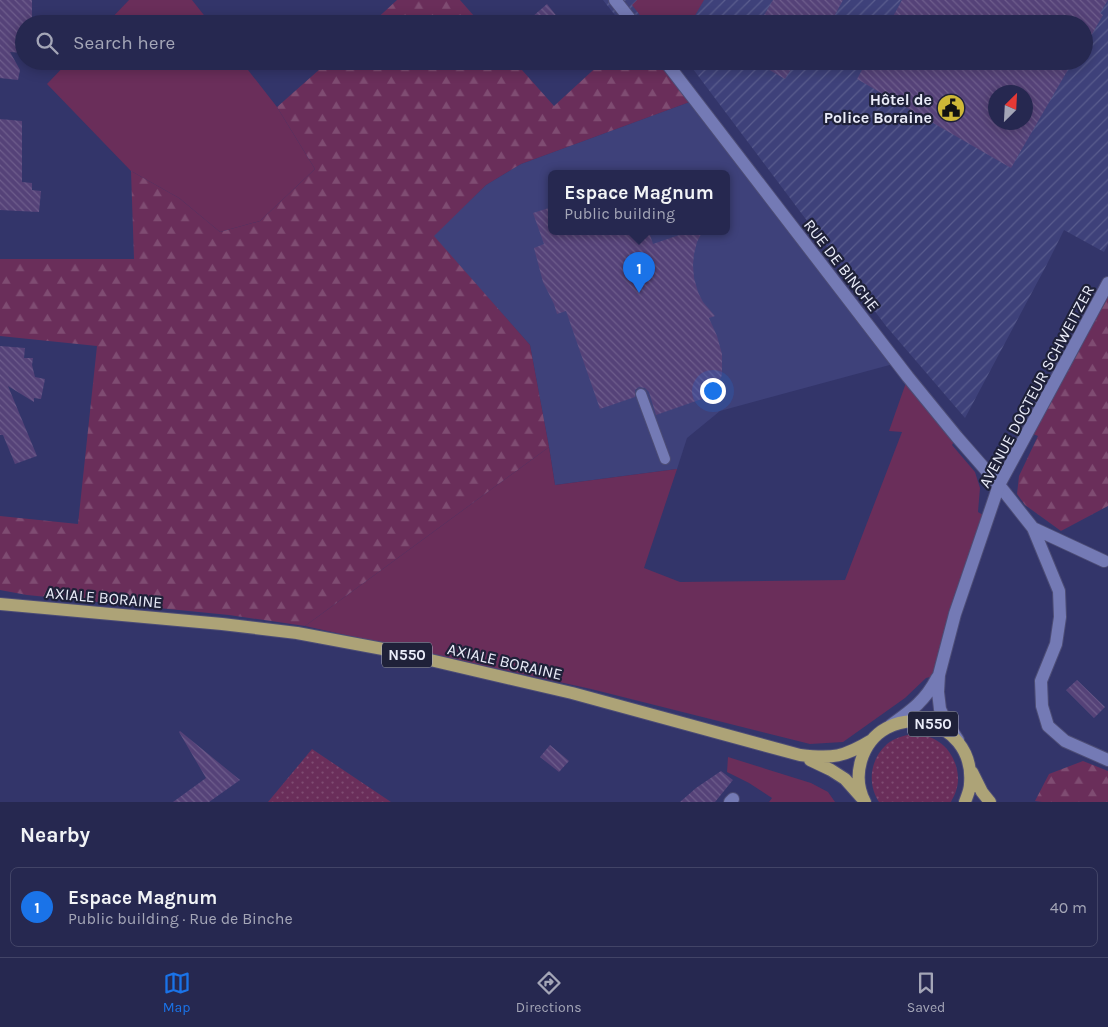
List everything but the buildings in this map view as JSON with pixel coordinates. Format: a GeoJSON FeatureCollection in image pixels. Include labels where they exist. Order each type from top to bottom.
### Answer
{"type":"FeatureCollection","features":[{"type":"Feature","properties":{"kind":"main road","name":"AXIALE BORAINE"},"geometry":{"type":"LineString","coordinates":[[1,604],[222,624],[297,633],[382,649],[572,693],[800,755],[822,758],[835,757],[854,751],[887,728],[903,722],[919,721],[935,725],[949,733],[961,744]]}},
{"type":"Feature","properties":{"kind":"main road","name":"AXIALE BORAINE"},"geometry":{"type":"LineString","coordinates":[[864,801],[859,784],[859,769],[864,753],[872,740]]}},
{"type":"Feature","properties":{"kind":"main road","name":"N550"},"geometry":{"type":"LineString","coordinates":[[961,744],[970,768],[982,792],[990,802]]}},
{"type":"Feature","properties":{"kind":"main road","name":"N550"},"geometry":{"type":"LineString","coordinates":[[800,755],[845,779],[864,801]]}},
{"type":"Feature","properties":{"kind":"main road","name":"N550"},"geometry":{"type":"LineString","coordinates":[[965,802],[970,785],[970,768]]}},
{"type":"Feature","properties":{"kind":"street"},"geometry":{"type":"LineString","coordinates":[[616,0],[627,15]]}},
{"type":"Feature","properties":{"kind":"street","name":"RUE DE BINCHE"},"geometry":{"type":"LineString","coordinates":[[672,70],[908,377],[1033,528]]}},
{"type":"Feature","properties":{"kind":"street","name":"AVENUE DOCTEUR SCHWEITZER"},"geometry":{"type":"LineString","coordinates":[[939,676],[955,614],[999,486],[1108,283]]}},
{"type":"Feature","properties":{"kind":"street"},"geometry":{"type":"LineString","coordinates":[[1033,528],[1104,561]]}},
{"type":"Feature","properties":{"kind":"street"},"geometry":{"type":"LineString","coordinates":[[1033,528],[1059,591],[1060,601],[1056,644],[1041,681],[1042,706],[1048,726],[1065,741],[1108,760]]}},
{"type":"Feature","properties":{"kind":"street"},"geometry":{"type":"LineString","coordinates":[[887,728],[914,708],[931,690],[939,676]]}},
{"type":"Feature","properties":{"kind":"street"},"geometry":{"type":"LineString","coordinates":[[939,676],[940,709],[961,744]]}},
{"type":"Feature","properties":{"kind":"lane"},"geometry":{"type":"LineString","coordinates":[[641,394],[665,459]]}},
{"type":"Feature","properties":{"kind":"shaded area"},"geometry":{"type":"Polygon","coordinates":[[[603,0],[1108,0],[1108,244],[1104,252],[1064,230],[965,418],[886,326],[694,70],[1093,70],[1093,15],[615,15],[603,0]]]}},
{"type":"Feature","properties":{"kind":"shaded area"},"geometry":{"type":"Polygon","coordinates":[[[695,100],[897,363],[720,411],[687,438],[677,469],[555,485],[530,345],[433,236],[486,185],[521,164],[695,100]]]}},
{"type":"Feature","properties":{"kind":"green space"},"geometry":{"type":"Polygon","coordinates":[[[129,0],[192,0],[204,15],[115,15],[129,0]]]}},
{"type":"Feature","properties":{"kind":"green space"},"geometry":{"type":"Polygon","coordinates":[[[397,0],[460,0],[473,15],[381,15],[397,0]]]}},
{"type":"Feature","properties":{"kind":"green space"},"geometry":{"type":"Polygon","coordinates":[[[637,0],[704,0],[695,15],[640,15],[632,5],[637,0]]]}},
{"type":"Feature","properties":{"kind":"green space"},"geometry":{"type":"Polygon","coordinates":[[[60,70],[248,70],[277,107],[315,169],[260,221],[220,232],[179,198],[131,171],[47,84],[60,70]]]}},
{"type":"Feature","properties":{"kind":"green space"},"geometry":{"type":"Polygon","coordinates":[[[319,70],[522,70],[554,106],[593,70],[672,70],[695,100],[521,164],[486,185],[434,236],[530,345],[549,447],[305,626],[229,615],[27,595],[0,590],[0,516],[78,524],[97,346],[0,336],[0,259],[134,259],[131,171],[179,198],[220,232],[260,221],[315,169],[277,107],[319,70]]]}},
{"type":"Feature","properties":{"kind":"green space"},"geometry":{"type":"Polygon","coordinates":[[[1108,283],[1108,506],[1061,531],[1025,505],[1017,494],[1019,476],[1038,436],[1028,432],[1108,283]]]}},
{"type":"Feature","properties":{"kind":"green space"},"geometry":{"type":"Polygon","coordinates":[[[908,377],[957,437],[952,445],[975,472],[980,488],[978,512],[988,518],[939,675],[926,678],[905,698],[843,742],[810,744],[591,689],[305,626],[549,447],[555,485],[677,469],[644,568],[680,582],[845,580],[902,432],[889,431],[908,377]]]}},
{"type":"Feature","properties":{"kind":"green space"},"geometry":{"type":"Polygon","coordinates":[[[912,734],[936,740],[953,757],[958,784],[951,802],[879,802],[875,795],[872,780],[872,772],[877,757],[881,750],[890,742],[899,737],[912,734]]]}},
{"type":"Feature","properties":{"kind":"green space"},"geometry":{"type":"Polygon","coordinates":[[[312,749],[391,802],[268,802],[312,749]]]}},
{"type":"Feature","properties":{"kind":"green space"},"geometry":{"type":"Polygon","coordinates":[[[728,757],[811,783],[828,792],[835,802],[769,802],[772,798],[727,772],[728,757]]]}},
{"type":"Feature","properties":{"kind":"green space"},"geometry":{"type":"Polygon","coordinates":[[[1083,761],[1108,771],[1108,802],[1035,801],[1049,774],[1083,761]]]}},
{"type":"Feature","properties":{"kind":"place","name":"Hôtel de Police Boraine"},"geometry":{"type":"Point","coordinates":[951,108]}},
{"type":"Feature","properties":{"kind":"place","name":"Espace Magnum"},"geometry":{"type":"Point","coordinates":[639,293]}}]}
